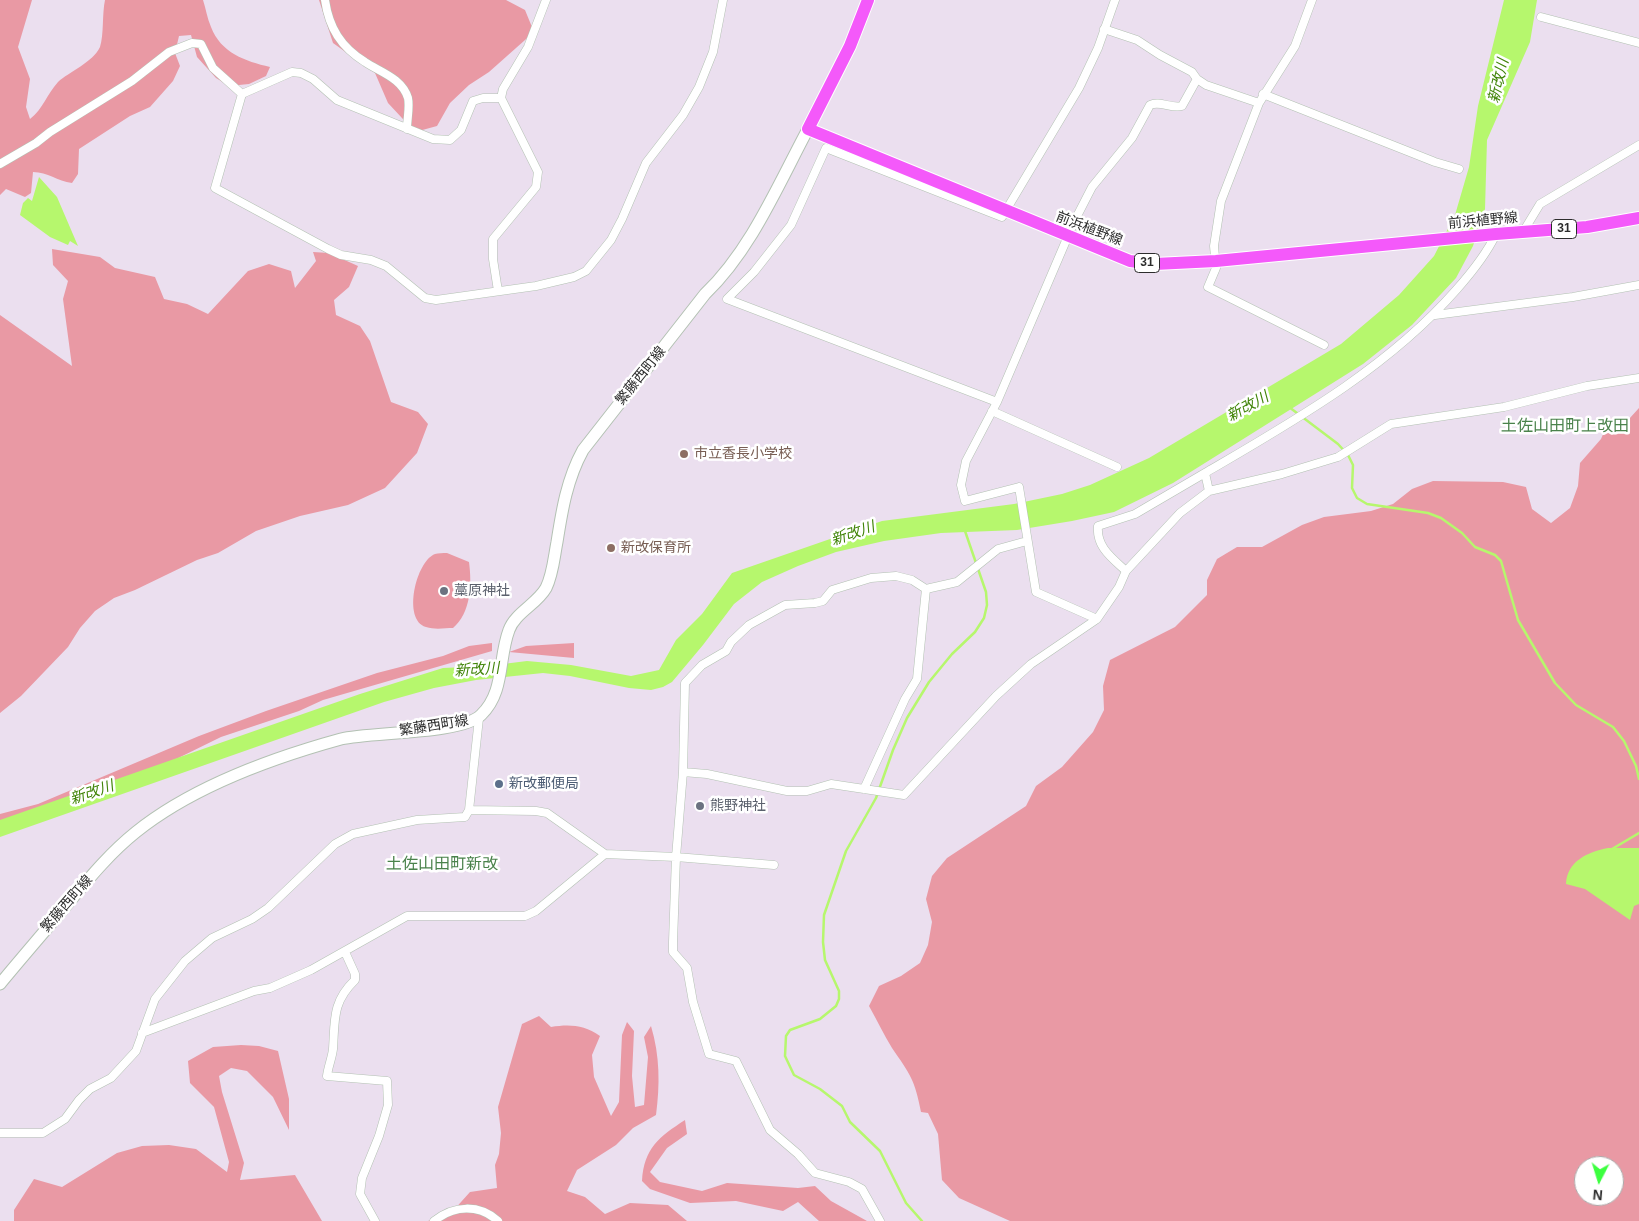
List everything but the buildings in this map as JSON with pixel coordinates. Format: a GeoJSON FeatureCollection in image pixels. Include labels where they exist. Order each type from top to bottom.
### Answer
{"type":"FeatureCollection","features":[{"type":"Feature","properties":{"kind":"main road"},"geometry":{"type":"LineString","coordinates":[[808,129],[856,33],[868,0]]}},
{"type":"Feature","properties":{"kind":"main road","name":"前浜植野線"},"geometry":{"type":"LineString","coordinates":[[808,129],[1067,237],[1130,261],[1155,264],[1216,261],[1587,227],[1639,218]]}},
{"type":"Feature","properties":{"kind":"main road","name":"繁藤西町線"},"geometry":{"type":"LineString","coordinates":[[0,984],[113,852],[137,831],[188,797],[274,760],[343,739],[458,725],[479,718],[490,706],[498,686],[510,627],[546,588],[551,574],[565,497],[574,466],[583,450],[705,294],[722,278],[754,227],[808,129]]}},
{"type":"Feature","properties":{"kind":"street"},"geometry":{"type":"LineString","coordinates":[[326,0],[328,20],[334,31],[350,50],[401,85],[408,98],[407,129]]}},
{"type":"Feature","properties":{"kind":"street"},"geometry":{"type":"LineString","coordinates":[[498,291],[492,259],[493,239],[536,187],[538,172],[501,98],[503,90],[528,47],[546,0]]}},
{"type":"Feature","properties":{"kind":"street"},"geometry":{"type":"LineString","coordinates":[[242,94],[215,188],[341,255],[371,260],[386,266],[425,298],[450,299],[574,277],[586,271],[597,259],[622,219],[646,163],[683,115],[699,87],[713,52],[723,0]]}},
{"type":"Feature","properties":{"kind":"street"},"geometry":{"type":"LineString","coordinates":[[997,402],[727,299],[754,272],[791,225],[826,148],[1002,217],[1079,88],[1098,48],[1115,0]]}},
{"type":"Feature","properties":{"kind":"street"},"geometry":{"type":"LineString","coordinates":[[1312,0],[1295,46],[1263,94],[1219,209],[1214,246],[1216,261],[1208,286],[1324,346]]}},
{"type":"Feature","properties":{"kind":"street"},"geometry":{"type":"LineString","coordinates":[[1541,18],[1639,42]]}},
{"type":"Feature","properties":{"kind":"street"},"geometry":{"type":"LineString","coordinates":[[1104,29],[1137,40],[1192,72],[1197,79],[1206,85],[1259,103]]}},
{"type":"Feature","properties":{"kind":"street"},"geometry":{"type":"LineString","coordinates":[[0,164],[132,82],[169,52],[192,43],[201,44],[213,68],[242,94]]}},
{"type":"Feature","properties":{"kind":"street"},"geometry":{"type":"LineString","coordinates":[[242,94],[292,72],[301,73],[313,79],[337,100],[433,139],[450,140],[461,130],[473,100],[501,98]]}},
{"type":"Feature","properties":{"kind":"street"},"geometry":{"type":"LineString","coordinates":[[1097,619],[1036,592],[1019,487],[965,501],[961,485],[966,461],[997,402],[1067,237],[1092,187],[1132,138],[1150,105],[1154,103],[1176,108],[1182,106],[1197,79]]}},
{"type":"Feature","properties":{"kind":"street"},"geometry":{"type":"LineString","coordinates":[[1263,94],[1435,162],[1459,169]]}},
{"type":"Feature","properties":{"kind":"street"},"geometry":{"type":"LineString","coordinates":[[1523,232],[1540,204],[1639,146]]}},
{"type":"Feature","properties":{"kind":"street"},"geometry":{"type":"LineString","coordinates":[[1126,571],[1105,552],[1098,535],[1098,526],[1135,514],[1205,473],[1336,392],[1391,353],[1435,315],[1487,253],[1492,235]]}},
{"type":"Feature","properties":{"kind":"street"},"geometry":{"type":"LineString","coordinates":[[1435,315],[1573,297],[1639,285]]}},
{"type":"Feature","properties":{"kind":"street"},"geometry":{"type":"LineString","coordinates":[[683,772],[715,776],[787,791],[807,791],[831,784],[904,794],[996,696],[1031,664],[1097,619],[1119,587],[1126,571],[1180,512],[1209,491],[1282,474],[1338,457],[1391,424],[1485,410],[1587,386],[1639,378]]}},
{"type":"Feature","properties":{"kind":"street"},"geometry":{"type":"LineString","coordinates":[[992,411],[1117,468]]}},
{"type":"Feature","properties":{"kind":"street"},"geometry":{"type":"LineString","coordinates":[[1205,473],[1209,491]]}},
{"type":"Feature","properties":{"kind":"street"},"geometry":{"type":"LineString","coordinates":[[880,1221],[862,1189],[849,1182],[815,1173],[798,1154],[770,1130],[736,1062],[709,1054],[693,1002],[687,968],[673,952],[676,857],[683,772],[685,683],[702,665],[726,651],[731,642],[749,625],[785,605],[823,601],[832,590],[872,578],[896,576],[912,580],[926,589],[957,582],[998,549],[1027,541]]}},
{"type":"Feature","properties":{"kind":"street"},"geometry":{"type":"LineString","coordinates":[[864,790],[905,699],[917,679],[926,589]]}},
{"type":"Feature","properties":{"kind":"street"},"geometry":{"type":"LineString","coordinates":[[0,1133],[24,1135],[43,1133],[54,1128],[65,1119],[78,1100],[90,1089],[111,1078],[136,1051],[158,993],[184,961],[212,938],[252,919],[268,908],[335,844],[353,834],[417,820],[464,818],[469,810],[479,718]]}},
{"type":"Feature","properties":{"kind":"street"},"geometry":{"type":"LineString","coordinates":[[469,810],[536,810],[547,813],[605,854],[676,857],[774,865]]}},
{"type":"Feature","properties":{"kind":"street"},"geometry":{"type":"LineString","coordinates":[[142,1033],[254,991],[270,988],[312,970],[407,916],[525,916],[536,911],[605,854]]}},
{"type":"Feature","properties":{"kind":"street"},"geometry":{"type":"LineString","coordinates":[[345,952],[355,974],[355,980],[338,1002],[334,1012],[332,1052],[328,1076],[387,1082],[388,1105],[379,1136],[362,1178],[360,1194],[375,1221]]}},
{"type":"Feature","properties":{"kind":"street"},"geometry":{"type":"LineString","coordinates":[[434,1221],[448,1211],[464,1208],[481,1211],[498,1221]]}},
{"type":"Feature","properties":{"kind":"shaded area"},"geometry":{"type":"Polygon","coordinates":[[[0,0],[32,0],[18,47],[30,79],[26,107],[30,119],[38,111],[58,82],[87,62],[97,52],[100,47],[103,31],[105,0],[203,0],[208,20],[215,36],[227,50],[243,59],[270,67],[266,76],[249,84],[229,86],[216,78],[197,57],[191,35],[179,36],[175,53],[180,66],[173,81],[150,107],[130,116],[79,149],[78,174],[72,183],[43,173],[33,172],[31,193],[25,197],[6,189],[0,195],[0,0]]]}},
{"type":"Feature","properties":{"kind":"shaded area"},"geometry":{"type":"Polygon","coordinates":[[[319,0],[506,0],[525,10],[534,32],[489,72],[469,85],[450,103],[437,126],[415,132],[388,103],[375,73],[333,43],[319,0]]]}},
{"type":"Feature","properties":{"kind":"shaded area"},"geometry":{"type":"Polygon","coordinates":[[[52,249],[100,257],[115,268],[155,277],[164,299],[187,304],[208,314],[248,271],[269,264],[291,271],[295,288],[316,261],[313,252],[329,253],[358,266],[349,287],[334,300],[336,315],[360,326],[370,341],[391,402],[418,412],[428,424],[417,453],[385,488],[348,505],[300,516],[256,531],[218,553],[197,560],[114,598],[95,611],[80,628],[68,647],[21,696],[0,713],[0,315],[72,366],[63,299],[68,281],[53,265],[52,249]]]}},
{"type":"Feature","properties":{"kind":"shaded area"},"geometry":{"type":"Polygon","coordinates":[[[1639,408],[1639,1221],[1010,1221],[959,1198],[942,1180],[938,1134],[928,1113],[921,1112],[911,1078],[869,1006],[879,986],[901,976],[920,963],[928,945],[932,922],[926,899],[932,876],[947,858],[1026,806],[1036,786],[1062,767],[1093,732],[1104,710],[1103,686],[1110,660],[1175,627],[1207,595],[1207,580],[1217,559],[1237,547],[1262,547],[1302,525],[1324,517],[1371,511],[1393,504],[1412,489],[1433,481],[1503,482],[1526,487],[1532,509],[1551,523],[1570,508],[1578,486],[1580,463],[1601,439],[1610,418],[1629,419],[1639,408]]]}},
{"type":"Feature","properties":{"kind":"shaded area","name":"藁原神社"},"geometry":{"type":"Polygon","coordinates":[[[447,553],[469,562],[469,598],[464,614],[453,628],[429,628],[419,622],[415,614],[413,603],[414,590],[417,578],[428,559],[435,554],[447,553]]]}},
{"type":"Feature","properties":{"kind":"shaded area"},"geometry":{"type":"Polygon","coordinates":[[[492,643],[492,651],[323,700],[299,711],[221,737],[164,765],[0,830],[0,814],[38,804],[199,736],[377,673],[443,656],[469,646],[492,643]]]}},
{"type":"Feature","properties":{"kind":"shaded area"},"geometry":{"type":"Polygon","coordinates":[[[574,643],[574,658],[509,652],[526,646],[574,643]]]}},
{"type":"Feature","properties":{"kind":"shaded area"},"geometry":{"type":"Polygon","coordinates":[[[539,1016],[551,1027],[577,1026],[600,1036],[592,1055],[594,1077],[611,1116],[619,1102],[622,1035],[627,1022],[634,1031],[632,1076],[635,1107],[644,1105],[648,1057],[644,1037],[651,1026],[658,1070],[656,1115],[633,1128],[616,1145],[577,1170],[567,1191],[585,1197],[605,1214],[630,1203],[668,1205],[687,1221],[428,1221],[452,1212],[470,1192],[497,1188],[495,1165],[499,1154],[501,1133],[498,1107],[522,1024],[539,1016]]]}},
{"type":"Feature","properties":{"kind":"shaded area"},"geometry":{"type":"Polygon","coordinates":[[[259,1046],[278,1051],[289,1099],[289,1130],[273,1097],[247,1071],[231,1068],[219,1076],[222,1092],[244,1163],[240,1180],[295,1175],[322,1221],[14,1221],[14,1210],[34,1179],[62,1187],[117,1153],[142,1146],[169,1145],[196,1149],[227,1172],[229,1162],[214,1107],[190,1083],[188,1061],[213,1047],[259,1046]]]}},
{"type":"Feature","properties":{"kind":"shaded area"},"geometry":{"type":"Polygon","coordinates":[[[685,1120],[687,1134],[667,1148],[650,1172],[660,1182],[702,1191],[727,1183],[798,1188],[815,1186],[831,1201],[867,1221],[819,1221],[798,1202],[783,1211],[736,1201],[690,1203],[650,1189],[642,1181],[646,1160],[654,1144],[685,1120]]]}},
{"type":"Feature","properties":{"kind":"water","name":"新改川"},"geometry":{"type":"Polygon","coordinates":[[[1504,0],[1537,0],[1530,42],[1487,140],[1485,209],[1473,246],[1456,278],[1412,325],[1363,364],[1173,483],[1114,512],[1017,530],[941,533],[884,541],[836,552],[798,566],[762,582],[734,604],[672,682],[663,687],[651,690],[629,688],[570,676],[543,673],[476,680],[434,688],[384,702],[0,837],[0,820],[360,694],[443,668],[487,666],[527,661],[571,665],[631,676],[659,670],[676,640],[702,614],[732,573],[882,521],[1014,504],[1062,494],[1090,485],[1149,458],[1341,344],[1399,295],[1434,256],[1455,215],[1469,167],[1478,106],[1504,0]]]}},
{"type":"Feature","properties":{"kind":"water"},"geometry":{"type":"Polygon","coordinates":[[[39,177],[57,197],[78,246],[70,241],[68,245],[50,237],[20,215],[23,203],[28,198],[32,201],[39,177]]]}},
{"type":"Feature","properties":{"kind":"water"},"geometry":{"type":"Polygon","coordinates":[[[1608,848],[1639,848],[1639,904],[1634,906],[1630,920],[1585,889],[1566,884],[1567,876],[1574,864],[1586,855],[1608,848]]]}},
{"type":"Feature","properties":{"kind":"waterway"},"geometry":{"type":"LineString","coordinates":[[1289,407],[1338,444],[1348,455],[1353,465],[1352,488],[1357,498],[1367,504],[1428,513],[1441,518],[1462,533],[1475,547],[1495,555],[1501,561],[1518,620],[1555,683],[1576,705],[1613,727],[1624,741],[1636,766],[1639,779]]}},
{"type":"Feature","properties":{"kind":"waterway"},"geometry":{"type":"LineString","coordinates":[[922,1221],[906,1203],[880,1151],[850,1122],[842,1106],[820,1089],[794,1075],[785,1056],[786,1036],[790,1030],[820,1019],[836,1006],[839,999],[839,991],[825,960],[823,942],[824,915],[846,851],[876,798],[907,718],[929,682],[952,654],[975,632],[984,618],[987,605],[986,592],[965,531]]}},
{"type":"Feature","properties":{"kind":"waterway"},"geometry":{"type":"LineString","coordinates":[[1612,849],[1639,833]]}},
{"type":"Feature","properties":{"kind":"place","name":"市立香長小学校"},"geometry":{"type":"Point","coordinates":[684,454]}},
{"type":"Feature","properties":{"kind":"place","name":"新改保育所"},"geometry":{"type":"Point","coordinates":[611,548]}},
{"type":"Feature","properties":{"kind":"place","name":"藁原神社"},"geometry":{"type":"Point","coordinates":[444,591]}},
{"type":"Feature","properties":{"kind":"place","name":"新改郵便局"},"geometry":{"type":"Point","coordinates":[499,784]}},
{"type":"Feature","properties":{"kind":"place","name":"熊野神社"},"geometry":{"type":"Point","coordinates":[700,806]}},
{"type":"Feature","properties":{"kind":"district","name":"土佐山田町上改田"},"geometry":{"type":"Point","coordinates":[1565,427]}},
{"type":"Feature","properties":{"kind":"district","name":"土佐山田町新改"},"geometry":{"type":"Point","coordinates":[442,865]}}]}
